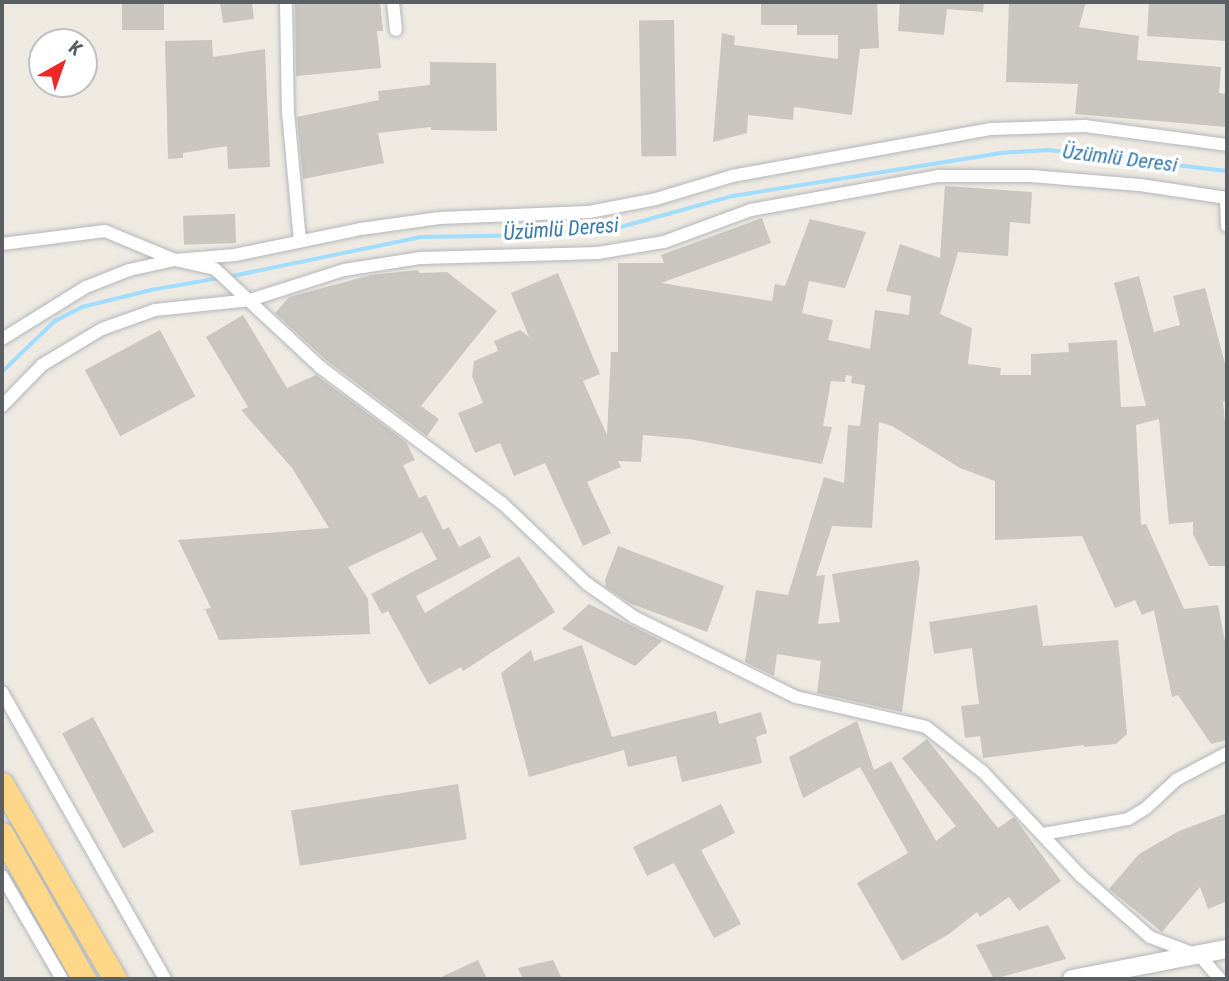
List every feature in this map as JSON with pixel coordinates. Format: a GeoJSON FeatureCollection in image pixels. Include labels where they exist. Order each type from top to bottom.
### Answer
{"type":"FeatureCollection","features":[{"type":"Feature","properties":{"kind":"highway"},"geometry":{"type":"LineString","coordinates":[[2,784],[116,979]]}},
{"type":"Feature","properties":{"kind":"highway"},"geometry":{"type":"LineString","coordinates":[[2,834],[85,979]]}},
{"type":"Feature","properties":{"kind":"street"},"geometry":{"type":"LineString","coordinates":[[286,2],[288,112],[300,242]]}},
{"type":"Feature","properties":{"kind":"street"},"geometry":{"type":"LineString","coordinates":[[393,2],[396,30]]}},
{"type":"Feature","properties":{"kind":"street"},"geometry":{"type":"LineString","coordinates":[[2,339],[86,287],[129,270],[175,260],[235,256],[439,218],[589,212],[656,199],[732,176],[990,129],[1085,126],[1227,145]]}},
{"type":"Feature","properties":{"kind":"street"},"geometry":{"type":"LineString","coordinates":[[2,406],[42,365],[102,329],[155,310],[250,300],[344,270],[421,258],[598,253],[664,242],[751,210],[939,177],[1031,176],[1140,185],[1227,198],[1227,226]]}},
{"type":"Feature","properties":{"kind":"street"},"geometry":{"type":"LineString","coordinates":[[2,244],[105,231],[175,260],[218,271],[320,367],[502,503],[586,583],[634,617],[796,696],[926,727],[983,772],[1081,876],[1150,937],[1200,956],[1220,979]]}},
{"type":"Feature","properties":{"kind":"street"},"geometry":{"type":"LineString","coordinates":[[2,692],[164,979]]}},
{"type":"Feature","properties":{"kind":"street"},"geometry":{"type":"LineString","coordinates":[[1043,834],[1128,819],[1176,780],[1227,753]]}},
{"type":"Feature","properties":{"kind":"street"},"geometry":{"type":"LineString","coordinates":[[2,876],[62,979]]}},
{"type":"Feature","properties":{"kind":"street"},"geometry":{"type":"LineString","coordinates":[[1072,979],[1227,949]]}},
{"type":"Feature","properties":{"kind":"building"},"geometry":{"type":"Polygon","coordinates":[[[122,2],[164,2],[164,30],[122,30],[122,2]]]}},
{"type":"Feature","properties":{"kind":"building"},"geometry":{"type":"Polygon","coordinates":[[[220,2],[252,2],[254,19],[223,23],[220,2]]]}},
{"type":"Feature","properties":{"kind":"building"},"geometry":{"type":"Polygon","coordinates":[[[295,2],[380,2],[383,31],[377,31],[381,68],[296,76],[295,2]]]}},
{"type":"Feature","properties":{"kind":"building"},"geometry":{"type":"Polygon","coordinates":[[[761,2],[877,2],[879,48],[860,49],[852,115],[794,107],[793,120],[748,115],[747,133],[713,142],[722,33],[735,36],[734,45],[838,59],[838,35],[797,35],[797,25],[761,25],[761,2]]]}},
{"type":"Feature","properties":{"kind":"building"},"geometry":{"type":"Polygon","coordinates":[[[900,2],[984,2],[983,12],[947,9],[944,35],[898,31],[900,2]]]}},
{"type":"Feature","properties":{"kind":"building"},"geometry":{"type":"Polygon","coordinates":[[[1009,2],[1086,2],[1079,27],[1139,36],[1137,60],[1221,67],[1219,93],[1227,94],[1227,127],[1075,114],[1078,84],[1006,82],[1009,2]]]}},
{"type":"Feature","properties":{"kind":"building"},"geometry":{"type":"Polygon","coordinates":[[[1149,2],[1227,2],[1227,41],[1147,36],[1149,2]]]}},
{"type":"Feature","properties":{"kind":"building"},"geometry":{"type":"Polygon","coordinates":[[[674,20],[676,156],[641,157],[639,21],[674,20]]]}},
{"type":"Feature","properties":{"kind":"building"},"geometry":{"type":"Polygon","coordinates":[[[212,40],[213,57],[265,49],[270,167],[228,169],[227,146],[183,153],[183,158],[168,159],[165,41],[212,40]]]}},
{"type":"Feature","properties":{"kind":"building"},"geometry":{"type":"Polygon","coordinates":[[[430,62],[496,63],[497,131],[431,130],[431,127],[378,133],[384,163],[303,179],[297,117],[379,100],[378,91],[430,85],[430,62]]]}},
{"type":"Feature","properties":{"kind":"building"},"geometry":{"type":"Polygon","coordinates":[[[945,186],[1032,192],[1030,224],[1010,222],[1008,256],[958,252],[940,314],[972,328],[968,364],[1001,368],[1000,375],[1031,375],[1031,354],[1069,352],[1068,343],[1117,340],[1121,407],[1146,406],[1114,283],[1139,276],[1154,332],[1180,325],[1173,296],[1205,288],[1227,371],[1227,400],[1223,402],[1227,444],[1227,566],[1209,566],[1193,534],[1193,522],[1169,524],[1159,419],[1136,425],[1141,525],[1146,524],[1184,609],[1218,605],[1227,652],[1227,740],[1211,744],[1178,695],[1172,697],[1154,610],[1142,615],[1135,600],[1115,608],[1082,536],[995,540],[995,481],[960,468],[892,426],[879,422],[872,528],[832,526],[816,576],[825,575],[818,624],[840,622],[832,574],[918,560],[920,569],[902,712],[817,693],[821,661],[777,654],[774,676],[745,662],[756,590],[788,595],[824,477],[844,483],[848,425],[860,426],[865,385],[851,383],[852,376],[846,375],[845,382],[831,381],[823,426],[832,427],[822,464],[689,439],[643,435],[641,462],[618,461],[621,467],[587,482],[611,533],[583,546],[545,463],[514,476],[500,443],[475,453],[458,413],[483,403],[472,376],[474,361],[498,351],[494,341],[520,330],[529,337],[511,293],[558,273],[600,374],[583,381],[607,435],[611,352],[618,352],[618,263],[664,263],[661,255],[762,218],[771,243],[661,283],[772,301],[775,284],[785,286],[810,219],[866,232],[845,288],[809,281],[802,313],[833,320],[828,340],[870,349],[875,310],[909,315],[911,296],[886,291],[900,244],[940,258],[945,186]]]}},
{"type":"Feature","properties":{"kind":"building"},"geometry":{"type":"Polygon","coordinates":[[[235,214],[236,243],[184,245],[183,216],[235,214]]]}},
{"type":"Feature","properties":{"kind":"building"},"geometry":{"type":"Polygon","coordinates":[[[417,270],[420,273],[447,272],[497,311],[421,406],[439,419],[427,436],[326,360],[275,313],[289,297],[371,275],[417,270]]]}},
{"type":"Feature","properties":{"kind":"building"},"geometry":{"type":"Polygon","coordinates":[[[243,315],[287,388],[316,375],[406,442],[415,460],[403,465],[419,498],[426,495],[443,530],[449,527],[459,547],[480,536],[491,557],[416,596],[425,613],[519,556],[555,612],[463,671],[461,667],[429,685],[388,611],[382,614],[371,594],[437,559],[422,532],[348,567],[368,599],[370,634],[219,640],[205,609],[211,608],[178,540],[329,528],[292,468],[241,410],[248,407],[206,337],[243,315]]]}},
{"type":"Feature","properties":{"kind":"building"},"geometry":{"type":"Polygon","coordinates":[[[160,330],[195,396],[120,436],[85,370],[160,330]]]}},
{"type":"Feature","properties":{"kind":"building"},"geometry":{"type":"Polygon","coordinates":[[[618,546],[724,586],[707,632],[629,603],[606,587],[605,580],[618,546]]]}},
{"type":"Feature","properties":{"kind":"building"},"geometry":{"type":"Polygon","coordinates":[[[589,604],[662,641],[635,666],[562,629],[589,604]]]}},
{"type":"Feature","properties":{"kind":"building"},"geometry":{"type":"Polygon","coordinates":[[[1037,605],[1043,646],[1118,640],[1127,734],[1116,744],[1084,745],[983,758],[980,736],[965,738],[961,706],[979,704],[972,648],[934,654],[929,622],[1037,605]]]}},
{"type":"Feature","properties":{"kind":"building"},"geometry":{"type":"Polygon","coordinates":[[[582,645],[612,737],[716,711],[719,724],[761,712],[767,733],[756,737],[762,763],[682,782],[676,756],[628,767],[624,750],[529,777],[501,673],[531,650],[534,661],[582,645]]]}},
{"type":"Feature","properties":{"kind":"building"},"geometry":{"type":"Polygon","coordinates":[[[93,717],[154,832],[123,848],[62,733],[93,717]]]}},
{"type":"Feature","properties":{"kind":"building"},"geometry":{"type":"Polygon","coordinates":[[[857,721],[874,770],[891,761],[936,841],[956,826],[902,758],[927,739],[998,828],[1014,817],[1061,881],[1019,911],[1009,897],[980,917],[977,912],[949,934],[902,961],[857,883],[908,853],[860,767],[803,798],[789,757],[857,721]]]}},
{"type":"Feature","properties":{"kind":"building"},"geometry":{"type":"Polygon","coordinates":[[[458,784],[467,839],[300,866],[291,810],[458,784]]]}},
{"type":"Feature","properties":{"kind":"building"},"geometry":{"type":"Polygon","coordinates":[[[721,804],[735,833],[701,850],[741,924],[714,938],[674,863],[647,876],[633,847],[721,804]]]}},
{"type":"Feature","properties":{"kind":"building"},"geometry":{"type":"Polygon","coordinates":[[[1227,813],[1227,901],[1208,909],[1200,887],[1162,932],[1109,889],[1139,854],[1179,831],[1227,813]]]}},
{"type":"Feature","properties":{"kind":"building"},"geometry":{"type":"Polygon","coordinates":[[[1048,925],[1066,959],[994,979],[976,945],[1048,925]]]}},
{"type":"Feature","properties":{"kind":"building"},"geometry":{"type":"Polygon","coordinates":[[[478,960],[487,979],[437,979],[478,960]]]}},
{"type":"Feature","properties":{"kind":"building"},"geometry":{"type":"Polygon","coordinates":[[[553,960],[562,979],[523,979],[518,968],[553,960]]]}},
{"type":"Feature","properties":{"kind":"waterway","name":"Üzümlü Deresi"},"geometry":{"type":"LineString","coordinates":[[228,277],[421,237],[536,235],[610,230],[733,196],[1000,153],[1048,150],[1227,171]]}},
{"type":"Feature","properties":{"kind":"waterway","name":"Üzümlü Deresi"},"geometry":{"type":"LineString","coordinates":[[2,372],[55,321],[82,307],[151,290],[220,278]]}}]}
